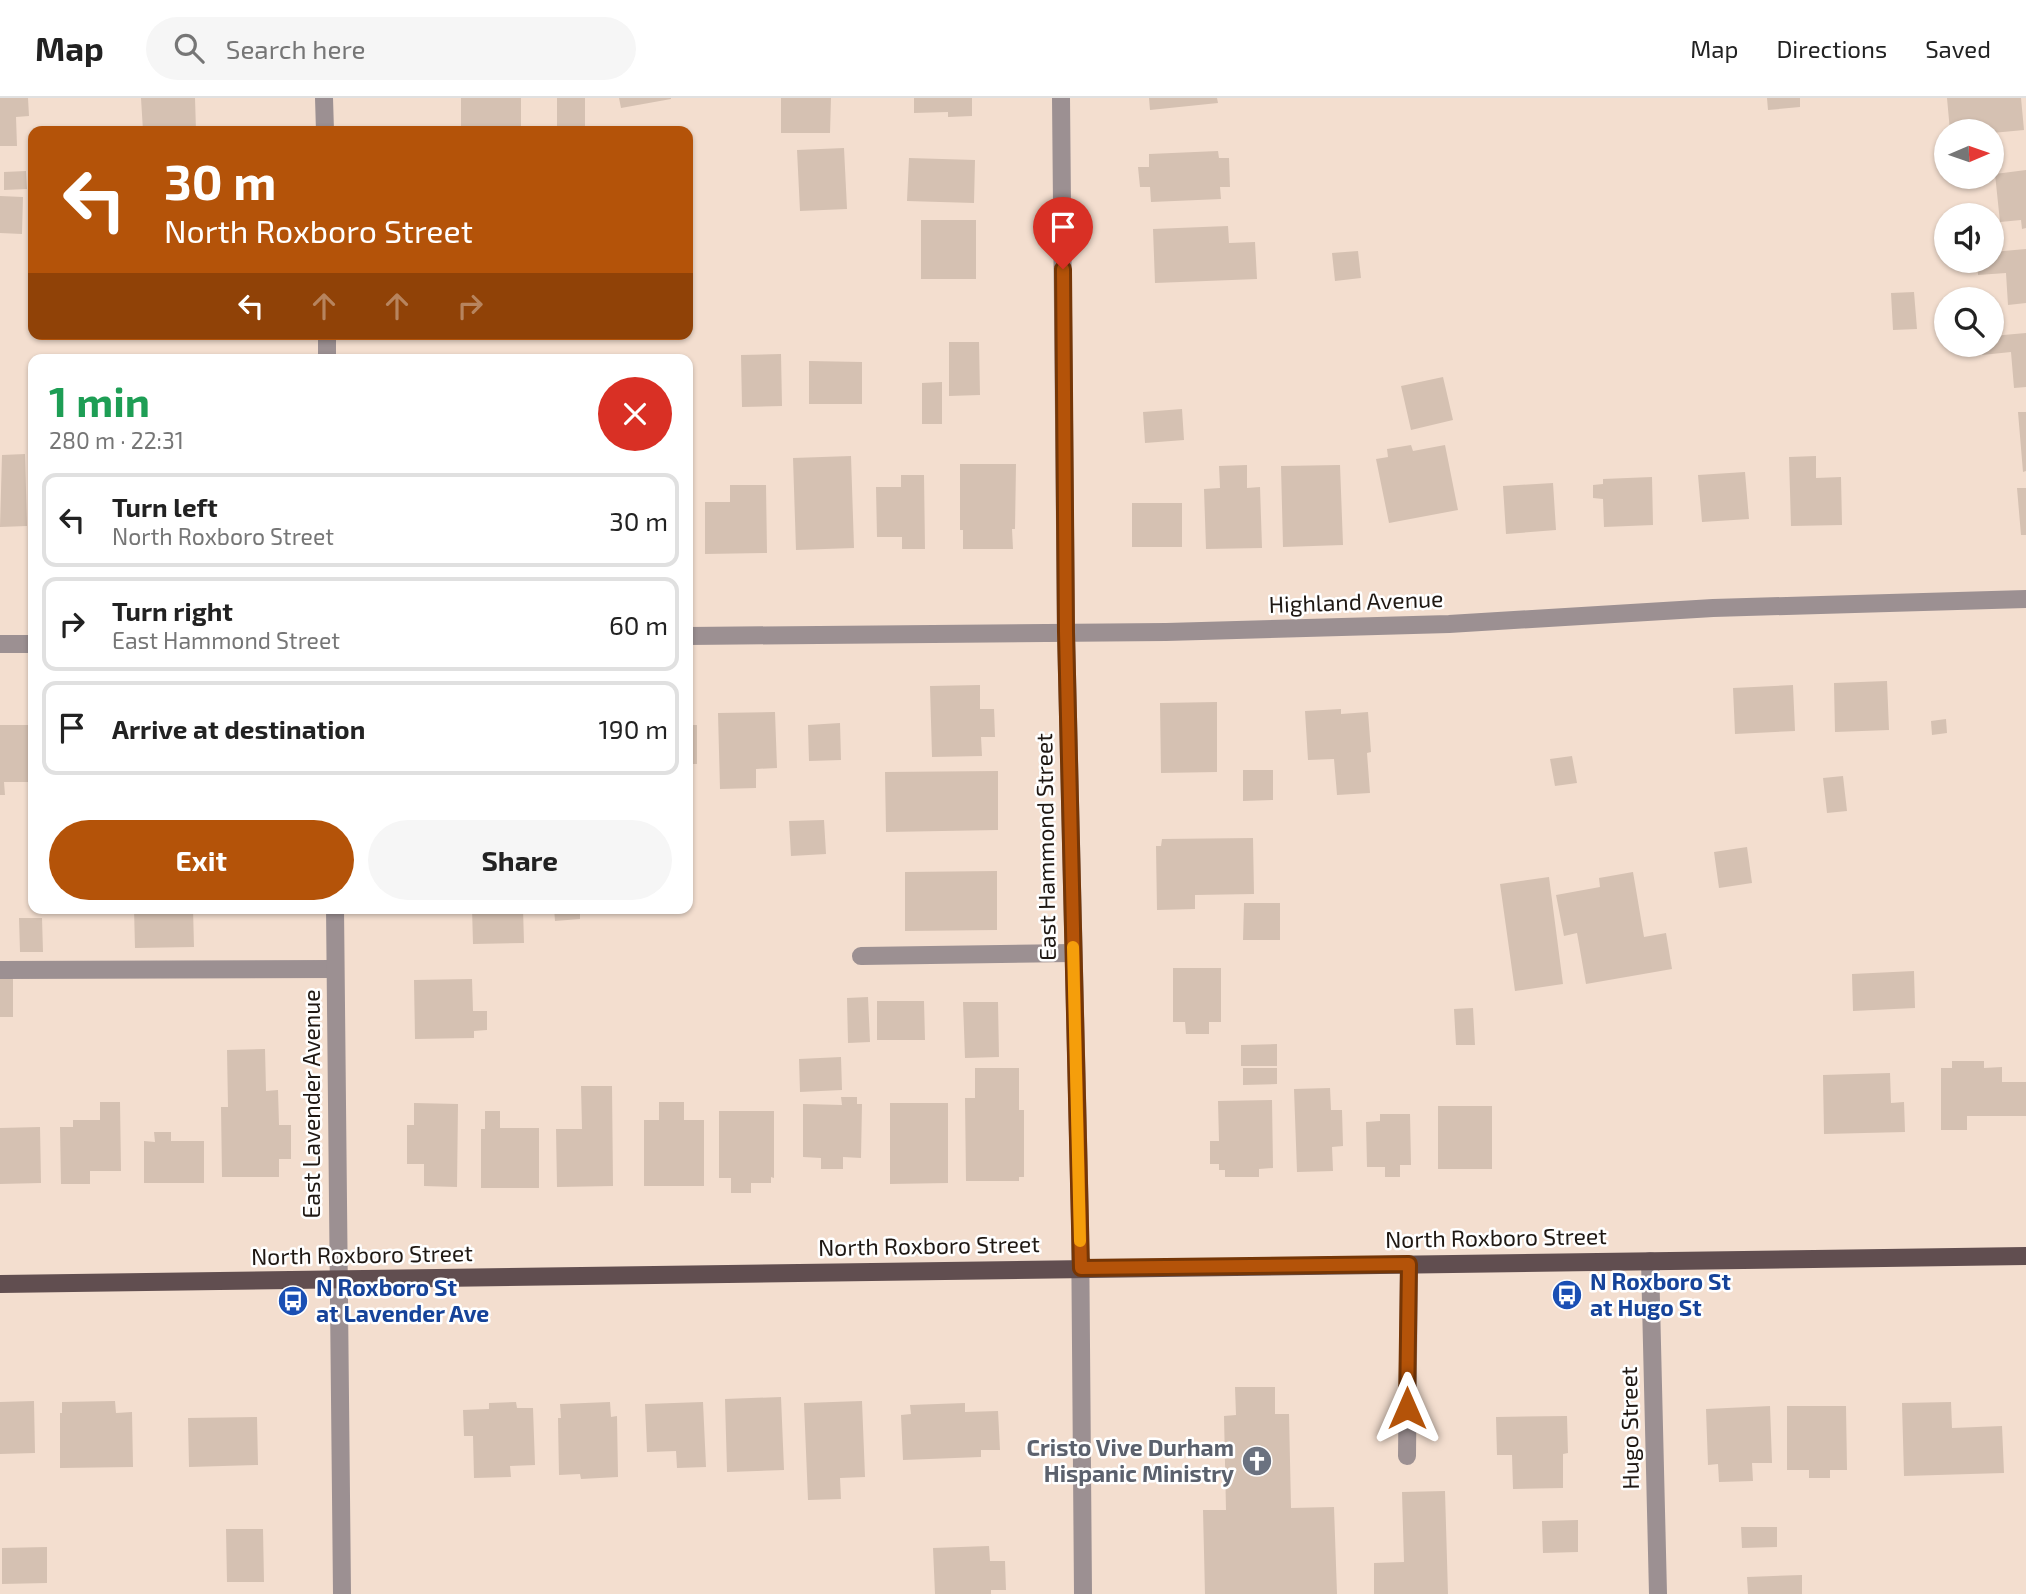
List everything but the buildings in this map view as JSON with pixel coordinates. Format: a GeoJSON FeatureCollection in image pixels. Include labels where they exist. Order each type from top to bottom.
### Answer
{"type":"FeatureCollection","features":[{"type":"Feature","properties":{"kind":"main road","name":"North Roxboro Street"},"geometry":{"type":"LineString","coordinates":[[0,1284],[2026,1256]]}},
{"type":"Feature","properties":{"kind":"street"},"geometry":{"type":"LineString","coordinates":[[324,98],[324,126]]}},
{"type":"Feature","properties":{"kind":"street","name":"East Hammond Street"},"geometry":{"type":"LineString","coordinates":[[1060,98],[1066,632],[1081,1268],[1083,1594]]}},
{"type":"Feature","properties":{"kind":"street","name":"Highland Avenue"},"geometry":{"type":"LineString","coordinates":[[693,636],[1449,624],[1713,608],[2026,599]]}},
{"type":"Feature","properties":{"kind":"street"},"geometry":{"type":"LineString","coordinates":[[0,644],[28,644]]}},
{"type":"Feature","properties":{"kind":"street","name":"East Lavender Avenue"},"geometry":{"type":"LineString","coordinates":[[335,914],[342,1594]]}},
{"type":"Feature","properties":{"kind":"street"},"geometry":{"type":"LineString","coordinates":[[861,956],[1073,953]]}},
{"type":"Feature","properties":{"kind":"street"},"geometry":{"type":"LineString","coordinates":[[0,970],[335,969]]}},
{"type":"Feature","properties":{"kind":"street","name":"Hugo Street"},"geometry":{"type":"LineString","coordinates":[[1650,1261],[1658,1594]]}},
{"type":"Feature","properties":{"kind":"street"},"geometry":{"type":"LineString","coordinates":[[1407,1456],[1409,1264]]}},
{"type":"Feature","properties":{"kind":"slow traffic"},"geometry":{"type":"LineString","coordinates":[[1073,947],[1080,1241]]}},
{"type":"Feature","properties":{"kind":"place","name":"N Roxboro St at Hugo St"},"geometry":{"type":"Point","coordinates":[1567,1295]}},
{"type":"Feature","properties":{"kind":"place","name":"N Roxboro St at Lavender Ave"},"geometry":{"type":"Point","coordinates":[293,1301]}},
{"type":"Feature","properties":{"kind":"place","name":"Cristo Vive Durham Hispanic Ministry"},"geometry":{"type":"Point","coordinates":[1257,1461]}},
{"type":"Feature","properties":{"kind":"route"},"geometry":{"type":"LineString","coordinates":[[1063,269],[1066,632],[1081,1268],[1409,1264],[1407,1408]]}}]}
